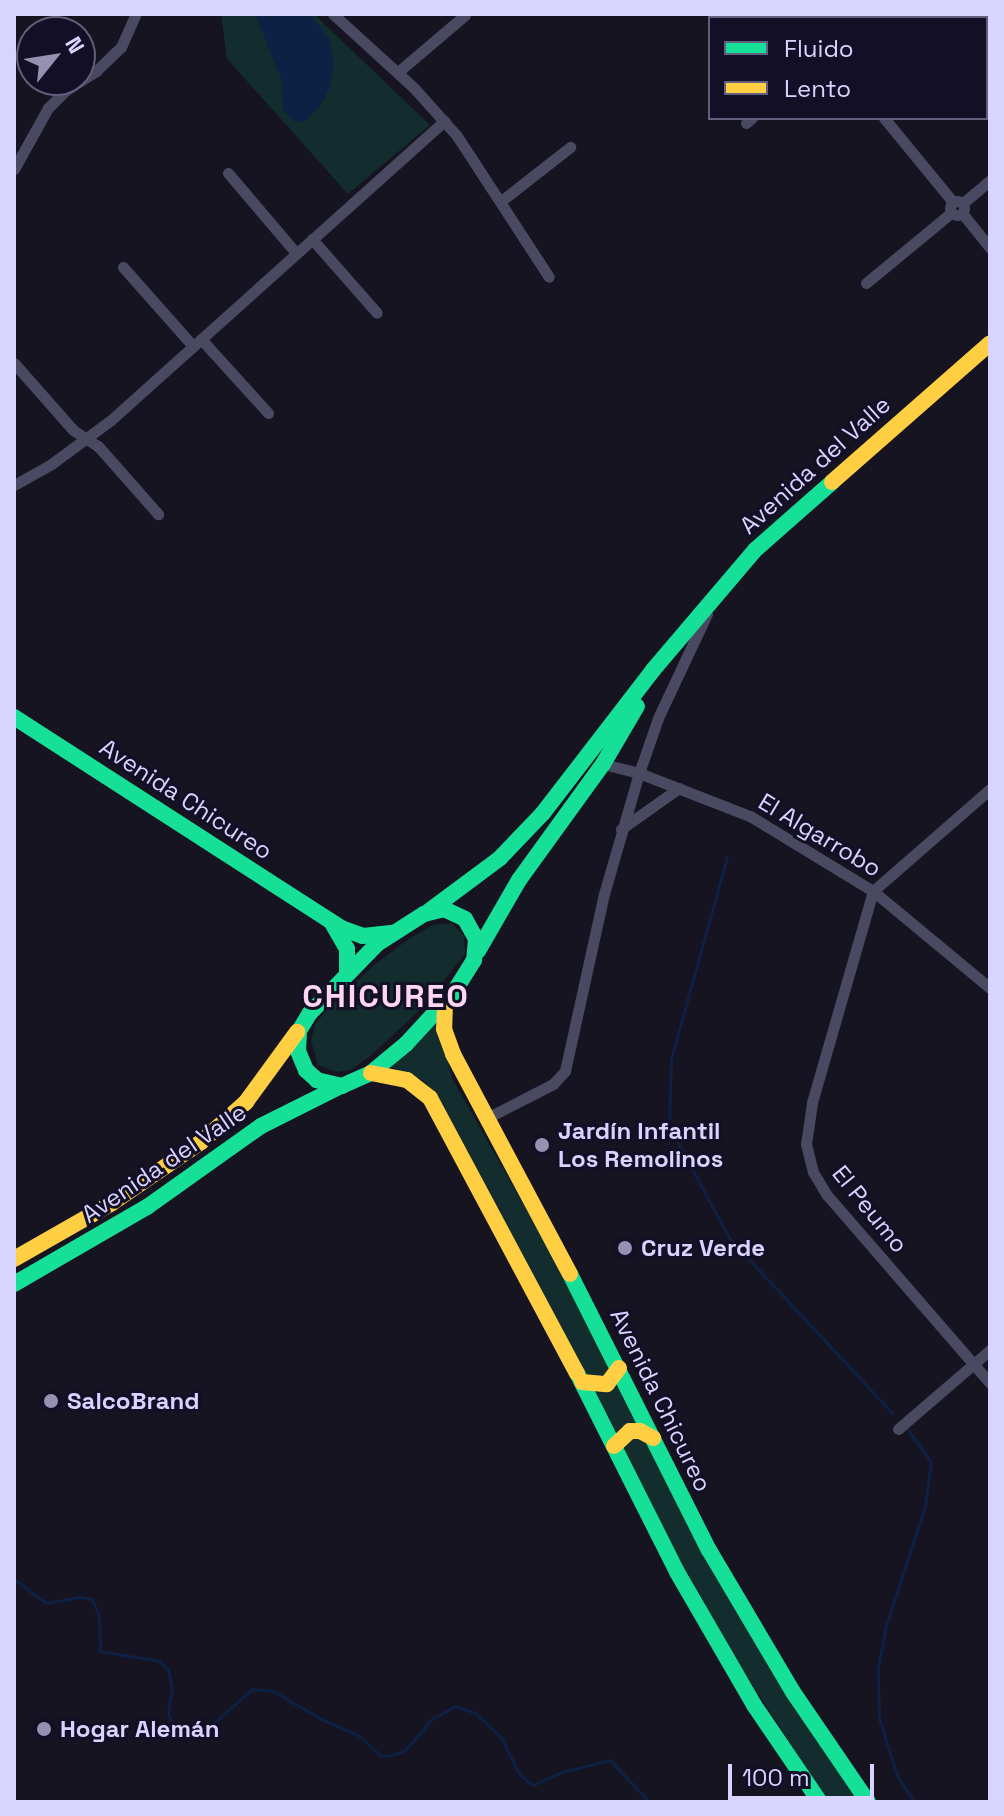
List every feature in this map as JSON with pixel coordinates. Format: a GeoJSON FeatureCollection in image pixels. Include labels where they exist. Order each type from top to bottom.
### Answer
{"type":"FeatureCollection","features":[{"type":"Feature","properties":{"kind":"main road","name":"Avenida del Valle"},"geometry":{"type":"LineString","coordinates":[[14,1259],[112,1203],[201,1142],[246,1102],[302,1024],[347,971],[396,931],[485,870],[525,833],[720,588],[795,511],[990,343]]}},
{"type":"Feature","properties":{"kind":"main road","name":"Avenida del Valle"},"geometry":{"type":"LineString","coordinates":[[14,1284],[147,1207],[261,1126],[371,1073],[406,1044],[445,1004],[519,880],[603,764],[683,633]]}},
{"type":"Feature","properties":{"kind":"main road","name":"Avenida Chicureo"},"geometry":{"type":"LineString","coordinates":[[14,717],[332,922],[363,936],[396,931]]}},
{"type":"Feature","properties":{"kind":"main road"},"geometry":{"type":"LineString","coordinates":[[429,911],[449,910],[465,919],[475,935],[476,953]]}},
{"type":"Feature","properties":{"kind":"main road"},"geometry":{"type":"LineString","coordinates":[[332,922],[347,949],[347,971]]}},
{"type":"Feature","properties":{"kind":"main road","name":"Avenida Chicureo"},"geometry":{"type":"LineString","coordinates":[[445,1004],[446,1039],[485,1119],[619,1368],[709,1550],[766,1649],[868,1802]]}},
{"type":"Feature","properties":{"kind":"main road"},"geometry":{"type":"LineString","coordinates":[[302,1024],[297,1044],[306,1070],[324,1084],[342,1086]]}},
{"type":"Feature","properties":{"kind":"main road"},"geometry":{"type":"LineString","coordinates":[[371,1073],[407,1080],[430,1098],[582,1382],[708,1629],[820,1802]]}},
{"type":"Feature","properties":{"kind":"main road"},"geometry":{"type":"LineString","coordinates":[[582,1382],[597,1386],[607,1384],[619,1368]]}},
{"type":"Feature","properties":{"kind":"main road"},"geometry":{"type":"LineString","coordinates":[[614,1446],[630,1431],[653,1438]]}},
{"type":"Feature","properties":{"kind":"street"},"geometry":{"type":"LineString","coordinates":[[14,169],[48,108],[121,47],[136,14]]}},
{"type":"Feature","properties":{"kind":"street"},"geometry":{"type":"LineString","coordinates":[[333,14],[398,72],[444,121],[501,201],[549,277]]}},
{"type":"Feature","properties":{"kind":"street"},"geometry":{"type":"LineString","coordinates":[[398,72],[465,15]]}},
{"type":"Feature","properties":{"kind":"street"},"geometry":{"type":"LineString","coordinates":[[886,120],[990,248]]}},
{"type":"Feature","properties":{"kind":"street"},"geometry":{"type":"LineString","coordinates":[[14,485],[87,439],[444,121]]}},
{"type":"Feature","properties":{"kind":"street"},"geometry":{"type":"LineString","coordinates":[[501,201],[570,147]]}},
{"type":"Feature","properties":{"kind":"street"},"geometry":{"type":"LineString","coordinates":[[228,173],[296,253]]}},
{"type":"Feature","properties":{"kind":"street"},"geometry":{"type":"LineString","coordinates":[[866,283],[990,180]]}},
{"type":"Feature","properties":{"kind":"street"},"geometry":{"type":"LineString","coordinates":[[312,239],[377,313]]}},
{"type":"Feature","properties":{"kind":"street"},"geometry":{"type":"LineString","coordinates":[[123,267],[268,413]]}},
{"type":"Feature","properties":{"kind":"street"},"geometry":{"type":"LineString","coordinates":[[14,363],[73,430],[98,446],[158,514]]}},
{"type":"Feature","properties":{"kind":"street"},"geometry":{"type":"LineString","coordinates":[[485,1119],[553,1084],[565,1071],[621,829],[658,718],[720,588]]}},
{"type":"Feature","properties":{"kind":"street","name":"El Algarrobo"},"geometry":{"type":"LineString","coordinates":[[603,764],[639,773],[750,816],[873,891],[990,988]]}},
{"type":"Feature","properties":{"kind":"street"},"geometry":{"type":"LineString","coordinates":[[621,829],[679,788]]}},
{"type":"Feature","properties":{"kind":"street"},"geometry":{"type":"LineString","coordinates":[[873,891],[990,789]]}},
{"type":"Feature","properties":{"kind":"street","name":"El Peumo"},"geometry":{"type":"LineString","coordinates":[[873,891],[812,1103],[807,1154],[827,1195],[990,1383]]}},
{"type":"Feature","properties":{"kind":"street"},"geometry":{"type":"LineString","coordinates":[[898,1429],[990,1350]]}},
{"type":"Feature","properties":{"kind":"green space"},"geometry":{"type":"Polygon","coordinates":[[[221,14],[314,14],[430,125],[348,194],[227,59],[221,14]]]}},
{"type":"Feature","properties":{"kind":"green space"},"geometry":{"type":"Polygon","coordinates":[[[452,923],[464,936],[465,954],[420,1010],[351,1070],[336,1072],[318,1065],[311,1041],[315,1024],[326,1011],[374,965],[410,938],[433,925],[452,923]]]}},
{"type":"Feature","properties":{"kind":"green space"},"geometry":{"type":"Polygon","coordinates":[[[438,1021],[452,1078],[580,1305],[612,1372],[607,1379],[589,1380],[440,1099],[422,1080],[391,1067],[438,1021]]]}},
{"type":"Feature","properties":{"kind":"green space"},"geometry":{"type":"Polygon","coordinates":[[[617,1382],[638,1425],[616,1436],[595,1393],[617,1382]]]}},
{"type":"Feature","properties":{"kind":"green space"},"geometry":{"type":"Polygon","coordinates":[[[624,1439],[644,1439],[754,1642],[860,1802],[831,1802],[813,1779],[736,1659],[659,1525],[622,1448],[624,1439]]]}},
{"type":"Feature","properties":{"kind":"water"},"geometry":{"type":"Polygon","coordinates":[[[255,14],[310,14],[330,40],[334,63],[329,89],[320,106],[305,121],[294,122],[283,110],[281,79],[255,14]]]}},
{"type":"Feature","properties":{"kind":"waterway"},"geometry":{"type":"LineString","coordinates":[[727,857],[671,1059],[669,1127],[730,1239],[892,1413]]}},
{"type":"Feature","properties":{"kind":"waterway"},"geometry":{"type":"LineString","coordinates":[[908,1430],[931,1462],[925,1506],[886,1626],[878,1667],[879,1718],[897,1775],[914,1802]]}},
{"type":"Feature","properties":{"kind":"waterway"},"geometry":{"type":"LineString","coordinates":[[14,1579],[46,1603],[79,1597],[92,1599],[99,1616],[100,1651],[159,1661],[168,1670],[172,1689],[168,1712],[173,1729],[183,1736],[207,1729],[252,1689],[273,1691],[325,1721],[358,1735],[381,1756],[392,1755],[405,1750],[432,1719],[455,1706],[475,1713],[500,1736],[520,1775],[533,1785],[562,1772],[610,1760],[649,1802]]}},
{"type":"Feature","properties":{"kind":"traffic: fast"},"geometry":{"type":"LineString","coordinates":[[429,911],[500,858],[543,813],[653,670],[755,550],[832,482]]}},
{"type":"Feature","properties":{"kind":"traffic: fast"},"geometry":{"type":"LineString","coordinates":[[478,951],[519,880],[603,764],[637,706]]}},
{"type":"Feature","properties":{"kind":"traffic: fast"},"geometry":{"type":"LineString","coordinates":[[14,717],[341,928],[363,936],[391,933]]}},
{"type":"Feature","properties":{"kind":"traffic: fast"},"geometry":{"type":"LineString","coordinates":[[444,909],[465,919],[476,939],[474,960],[454,992],[406,1044],[371,1073],[342,1086],[317,1080],[306,1070],[298,1051],[299,1031],[310,1013],[377,944],[424,914],[444,909]]}},
{"type":"Feature","properties":{"kind":"traffic: fast"},"geometry":{"type":"LineString","coordinates":[[332,923],[347,949],[347,971]]}},
{"type":"Feature","properties":{"kind":"traffic: fast"},"geometry":{"type":"LineString","coordinates":[[14,1284],[147,1207],[261,1126],[341,1086]]}},
{"type":"Feature","properties":{"kind":"traffic: fast"},"geometry":{"type":"LineString","coordinates":[[570,1274],[709,1550],[793,1692],[868,1802]]}},
{"type":"Feature","properties":{"kind":"traffic: fast"},"geometry":{"type":"LineString","coordinates":[[577,1373],[677,1572],[754,1705],[820,1802]]}},
{"type":"Feature","properties":{"kind":"traffic: slow"},"geometry":{"type":"LineString","coordinates":[[832,482],[990,343]]}},
{"type":"Feature","properties":{"kind":"traffic: slow"},"geometry":{"type":"LineString","coordinates":[[445,1004],[444,1029],[453,1054],[570,1274]]}},
{"type":"Feature","properties":{"kind":"traffic: slow"},"geometry":{"type":"LineString","coordinates":[[14,1259],[112,1203],[201,1142],[246,1102],[297,1032]]}},
{"type":"Feature","properties":{"kind":"traffic: slow"},"geometry":{"type":"LineString","coordinates":[[371,1073],[407,1080],[430,1098],[577,1373]]}},
{"type":"Feature","properties":{"kind":"traffic: slow"},"geometry":{"type":"LineString","coordinates":[[582,1382],[607,1384],[619,1368]]}},
{"type":"Feature","properties":{"kind":"traffic: slow"},"geometry":{"type":"LineString","coordinates":[[614,1446],[630,1431],[640,1431],[653,1438]]}},
{"type":"Feature","properties":{"kind":"place","name":"Jardín Infantil Los Remolinos"},"geometry":{"type":"Point","coordinates":[542,1145]}},
{"type":"Feature","properties":{"kind":"place","name":"Cruz Verde"},"geometry":{"type":"Point","coordinates":[625,1248]}},
{"type":"Feature","properties":{"kind":"place","name":"SalcoBrand"},"geometry":{"type":"Point","coordinates":[51,1401]}},
{"type":"Feature","properties":{"kind":"place","name":"Hogar Alemán"},"geometry":{"type":"Point","coordinates":[44,1729]}},
{"type":"Feature","properties":{"kind":"district","name":"CHICUREO"},"geometry":{"type":"Point","coordinates":[386,996]}}]}
